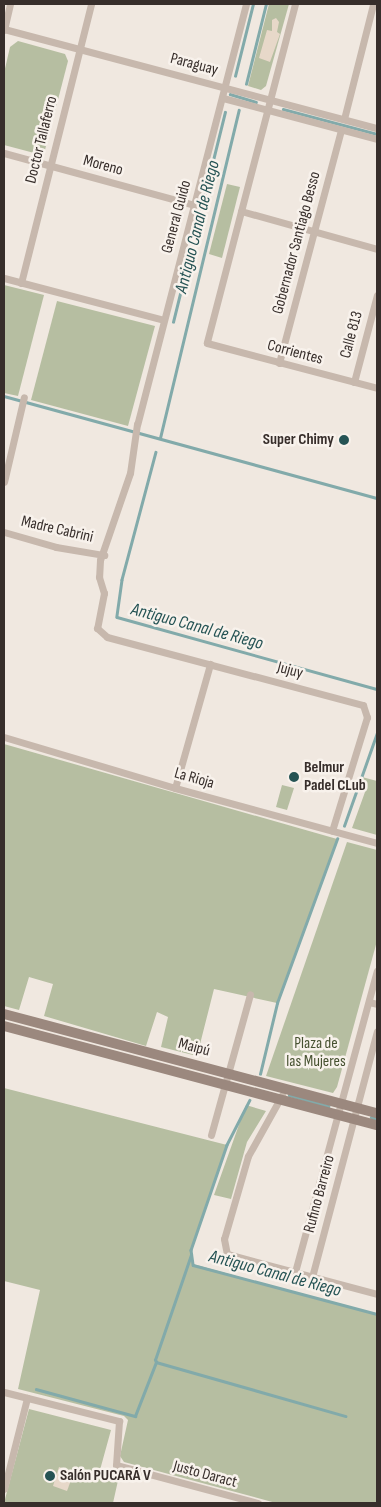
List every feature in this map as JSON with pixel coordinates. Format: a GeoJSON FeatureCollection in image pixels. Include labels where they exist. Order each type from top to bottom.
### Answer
{"type":"FeatureCollection","features":[{"type":"Feature","properties":{"kind":"street"},"geometry":{"type":"LineString","coordinates":[[4,29],[10,4]]}},
{"type":"Feature","properties":{"kind":"street","name":"Doctor Tallaferro"},"geometry":{"type":"LineString","coordinates":[[21,282],[91,4]]}},
{"type":"Feature","properties":{"kind":"street","name":"General Guido"},"geometry":{"type":"LineString","coordinates":[[97,628],[104,593],[99,569],[130,473],[136,427],[226,88],[246,4]]}},
{"type":"Feature","properties":{"kind":"street"},"geometry":{"type":"LineString","coordinates":[[295,4],[241,211],[377,249]]}},
{"type":"Feature","properties":{"kind":"street"},"geometry":{"type":"LineString","coordinates":[[344,119],[373,4]]}},
{"type":"Feature","properties":{"kind":"street","name":"Paraguay"},"geometry":{"type":"LineString","coordinates":[[4,29],[377,128]]}},
{"type":"Feature","properties":{"kind":"street","name":"Paraguay"},"geometry":{"type":"LineString","coordinates":[[223,98],[377,140]]}},
{"type":"Feature","properties":{"kind":"street","name":"Gobernador Santiago Besso"},"geometry":{"type":"LineString","coordinates":[[279,363],[341,130]]}},
{"type":"Feature","properties":{"kind":"street","name":"Moreno"},"geometry":{"type":"LineString","coordinates":[[4,153],[194,205]]}},
{"type":"Feature","properties":{"kind":"street","name":"Corrientes"},"geometry":{"type":"LineString","coordinates":[[241,211],[207,343],[377,388]]}},
{"type":"Feature","properties":{"kind":"street"},"geometry":{"type":"LineString","coordinates":[[4,278],[164,320]]}},
{"type":"Feature","properties":{"kind":"street","name":"Calle 813"},"geometry":{"type":"LineString","coordinates":[[354,382],[377,295]]}},
{"type":"Feature","properties":{"kind":"street"},"geometry":{"type":"LineString","coordinates":[[4,482],[24,397]]}},
{"type":"Feature","properties":{"kind":"street","name":"Madre Cabrini"},"geometry":{"type":"LineString","coordinates":[[4,532],[56,547],[104,555]]}},
{"type":"Feature","properties":{"kind":"street","name":"Jujuy"},"geometry":{"type":"LineString","coordinates":[[97,628],[107,637],[363,705],[367,717],[332,831]]}},
{"type":"Feature","properties":{"kind":"street"},"geometry":{"type":"LineString","coordinates":[[175,788],[210,664]]}},
{"type":"Feature","properties":{"kind":"street","name":"La Rioja"},"geometry":{"type":"LineString","coordinates":[[4,737],[175,788],[377,843]]}},
{"type":"Feature","properties":{"kind":"street"},"geometry":{"type":"LineString","coordinates":[[342,1102],[377,971]]}},
{"type":"Feature","properties":{"kind":"street"},"geometry":{"type":"LineString","coordinates":[[211,1135],[250,994]]}},
{"type":"Feature","properties":{"kind":"street"},"geometry":{"type":"LineString","coordinates":[[369,1002],[377,1004]]}},
{"type":"Feature","properties":{"kind":"street","name":"Maipú"},"geometry":{"type":"LineString","coordinates":[[4,1014],[342,1102],[377,1113]]}},
{"type":"Feature","properties":{"kind":"street","name":"Maipú"},"geometry":{"type":"LineString","coordinates":[[4,1026],[377,1124]]}},
{"type":"Feature","properties":{"kind":"street"},"geometry":{"type":"LineString","coordinates":[[357,1107],[377,1031]]}},
{"type":"Feature","properties":{"kind":"street"},"geometry":{"type":"LineString","coordinates":[[112,1054],[115,1043]]}},
{"type":"Feature","properties":{"kind":"street"},"geometry":{"type":"LineString","coordinates":[[285,1088],[248,1156],[224,1240],[226,1254],[377,1294]]}},
{"type":"Feature","properties":{"kind":"street","name":"Rufino Barreiro"},"geometry":{"type":"LineString","coordinates":[[295,1272],[342,1102]]}},
{"type":"Feature","properties":{"kind":"street","name":"Rufino Barreiro"},"geometry":{"type":"LineString","coordinates":[[312,1277],[357,1107]]}},
{"type":"Feature","properties":{"kind":"street"},"geometry":{"type":"LineString","coordinates":[[4,1392],[28,1398],[4,1489]]}},
{"type":"Feature","properties":{"kind":"street","name":"Justo Daract"},"geometry":{"type":"LineString","coordinates":[[28,1398],[119,1421],[116,1465],[252,1503]]}},
{"type":"Feature","properties":{"kind":"green space"},"geometry":{"type":"Polygon","coordinates":[[[269,4],[289,4],[266,86],[261,90],[248,86],[269,4]]]}},
{"type":"Feature","properties":{"kind":"green space"},"geometry":{"type":"Polygon","coordinates":[[[18,41],[65,54],[68,61],[45,150],[38,154],[4,145],[4,73],[10,47],[18,41]]]}},
{"type":"Feature","properties":{"kind":"green space"},"geometry":{"type":"Polygon","coordinates":[[[227,184],[240,187],[222,258],[209,254],[227,184]]]}},
{"type":"Feature","properties":{"kind":"green space"},"geometry":{"type":"Polygon","coordinates":[[[4,285],[44,295],[18,396],[4,393],[4,285]]]}},
{"type":"Feature","properties":{"kind":"green space"},"geometry":{"type":"Polygon","coordinates":[[[57,301],[155,326],[128,426],[31,400],[57,301]]]}},
{"type":"Feature","properties":{"kind":"green space"},"geometry":{"type":"Polygon","coordinates":[[[4,744],[337,839],[277,1003],[214,989],[197,1056],[161,1047],[168,1017],[157,1012],[146,1046],[44,1016],[53,984],[29,977],[19,1010],[4,1006],[4,744]]]}},
{"type":"Feature","properties":{"kind":"green space"},"geometry":{"type":"Polygon","coordinates":[[[362,777],[377,781],[377,835],[352,828],[365,792],[362,777]]]}},
{"type":"Feature","properties":{"kind":"green space"},"geometry":{"type":"Polygon","coordinates":[[[282,785],[294,788],[287,810],[276,807],[282,785]]]}},
{"type":"Feature","properties":{"kind":"green space","name":"Plaza de las Mujeres"},"geometry":{"type":"Polygon","coordinates":[[[347,842],[377,850],[377,941],[337,1087],[333,1093],[266,1076],[347,842]]]}},
{"type":"Feature","properties":{"kind":"green space"},"geometry":{"type":"Polygon","coordinates":[[[4,1088],[227,1145],[191,1250],[193,1264],[377,1315],[377,1503],[276,1503],[124,1462],[120,1456],[128,1420],[124,1416],[18,1389],[40,1290],[4,1281],[4,1088]]]}},
{"type":"Feature","properties":{"kind":"green space"},"geometry":{"type":"Polygon","coordinates":[[[246,1105],[266,1111],[247,1142],[231,1199],[214,1195],[246,1105]]]}},
{"type":"Feature","properties":{"kind":"green space"},"geometry":{"type":"Polygon","coordinates":[[[29,1409],[111,1430],[100,1470],[119,1476],[113,1503],[4,1503],[29,1409]]]}},
{"type":"Feature","properties":{"kind":"shaded area"},"geometry":{"type":"Polygon","coordinates":[[[276,18],[279,22],[277,32],[280,34],[270,62],[259,58],[267,30],[272,31],[272,20],[276,18]]]}},
{"type":"Feature","properties":{"kind":"shaded area"},"geometry":{"type":"Polygon","coordinates":[[[59,1467],[74,1472],[67,1491],[53,1486],[59,1467]]]}},
{"type":"Feature","properties":{"kind":"waterway"},"geometry":{"type":"LineString","coordinates":[[235,76],[253,4]]}},
{"type":"Feature","properties":{"kind":"waterway","name":"Antiguo Canal de Riego"},"geometry":{"type":"LineString","coordinates":[[246,84],[266,4]]}},
{"type":"Feature","properties":{"kind":"waterway"},"geometry":{"type":"LineString","coordinates":[[230,94],[256,102]]}},
{"type":"Feature","properties":{"kind":"waterway"},"geometry":{"type":"LineString","coordinates":[[283,109],[377,134]]}},
{"type":"Feature","properties":{"kind":"waterway","name":"Antiguo Canal de Riego"},"geometry":{"type":"LineString","coordinates":[[160,438],[239,110]]}},
{"type":"Feature","properties":{"kind":"waterway"},"geometry":{"type":"LineString","coordinates":[[173,322],[225,112]]}},
{"type":"Feature","properties":{"kind":"waterway"},"geometry":{"type":"LineString","coordinates":[[4,396],[377,498]]}},
{"type":"Feature","properties":{"kind":"waterway","name":"Antiguo Canal de Riego"},"geometry":{"type":"LineString","coordinates":[[156,452],[122,580],[117,617],[377,689]]}},
{"type":"Feature","properties":{"kind":"waterway","name":"Antiguo Canal de Riego"},"geometry":{"type":"LineString","coordinates":[[344,826],[377,733]]}},
{"type":"Feature","properties":{"kind":"waterway","name":"Antiguo Canal de Riego"},"geometry":{"type":"LineString","coordinates":[[260,1074],[277,1003],[337,839]]}},
{"type":"Feature","properties":{"kind":"waterway"},"geometry":{"type":"LineString","coordinates":[[289,1095],[328,1106]]}},
{"type":"Feature","properties":{"kind":"waterway","name":"Antiguo Canal de Riego"},"geometry":{"type":"LineString","coordinates":[[250,1100],[227,1145],[191,1250],[193,1265],[377,1314]]}},
{"type":"Feature","properties":{"kind":"waterway"},"geometry":{"type":"LineString","coordinates":[[371,1117],[377,1119]]}},
{"type":"Feature","properties":{"kind":"waterway"},"geometry":{"type":"LineString","coordinates":[[36,1389],[135,1416],[156,1362],[155,1360],[191,1255]]}},
{"type":"Feature","properties":{"kind":"waterway"},"geometry":{"type":"LineString","coordinates":[[156,1362],[345,1416]]}},
{"type":"Feature","properties":{"kind":"place","name":"Super Chimy"},"geometry":{"type":"Point","coordinates":[344,440]}},
{"type":"Feature","properties":{"kind":"place","name":"Belmur Padel CLub"},"geometry":{"type":"Point","coordinates":[294,777]}},
{"type":"Feature","properties":{"kind":"place","name":"Salón PUCARÁ V"},"geometry":{"type":"Point","coordinates":[50,1476]}}]}
